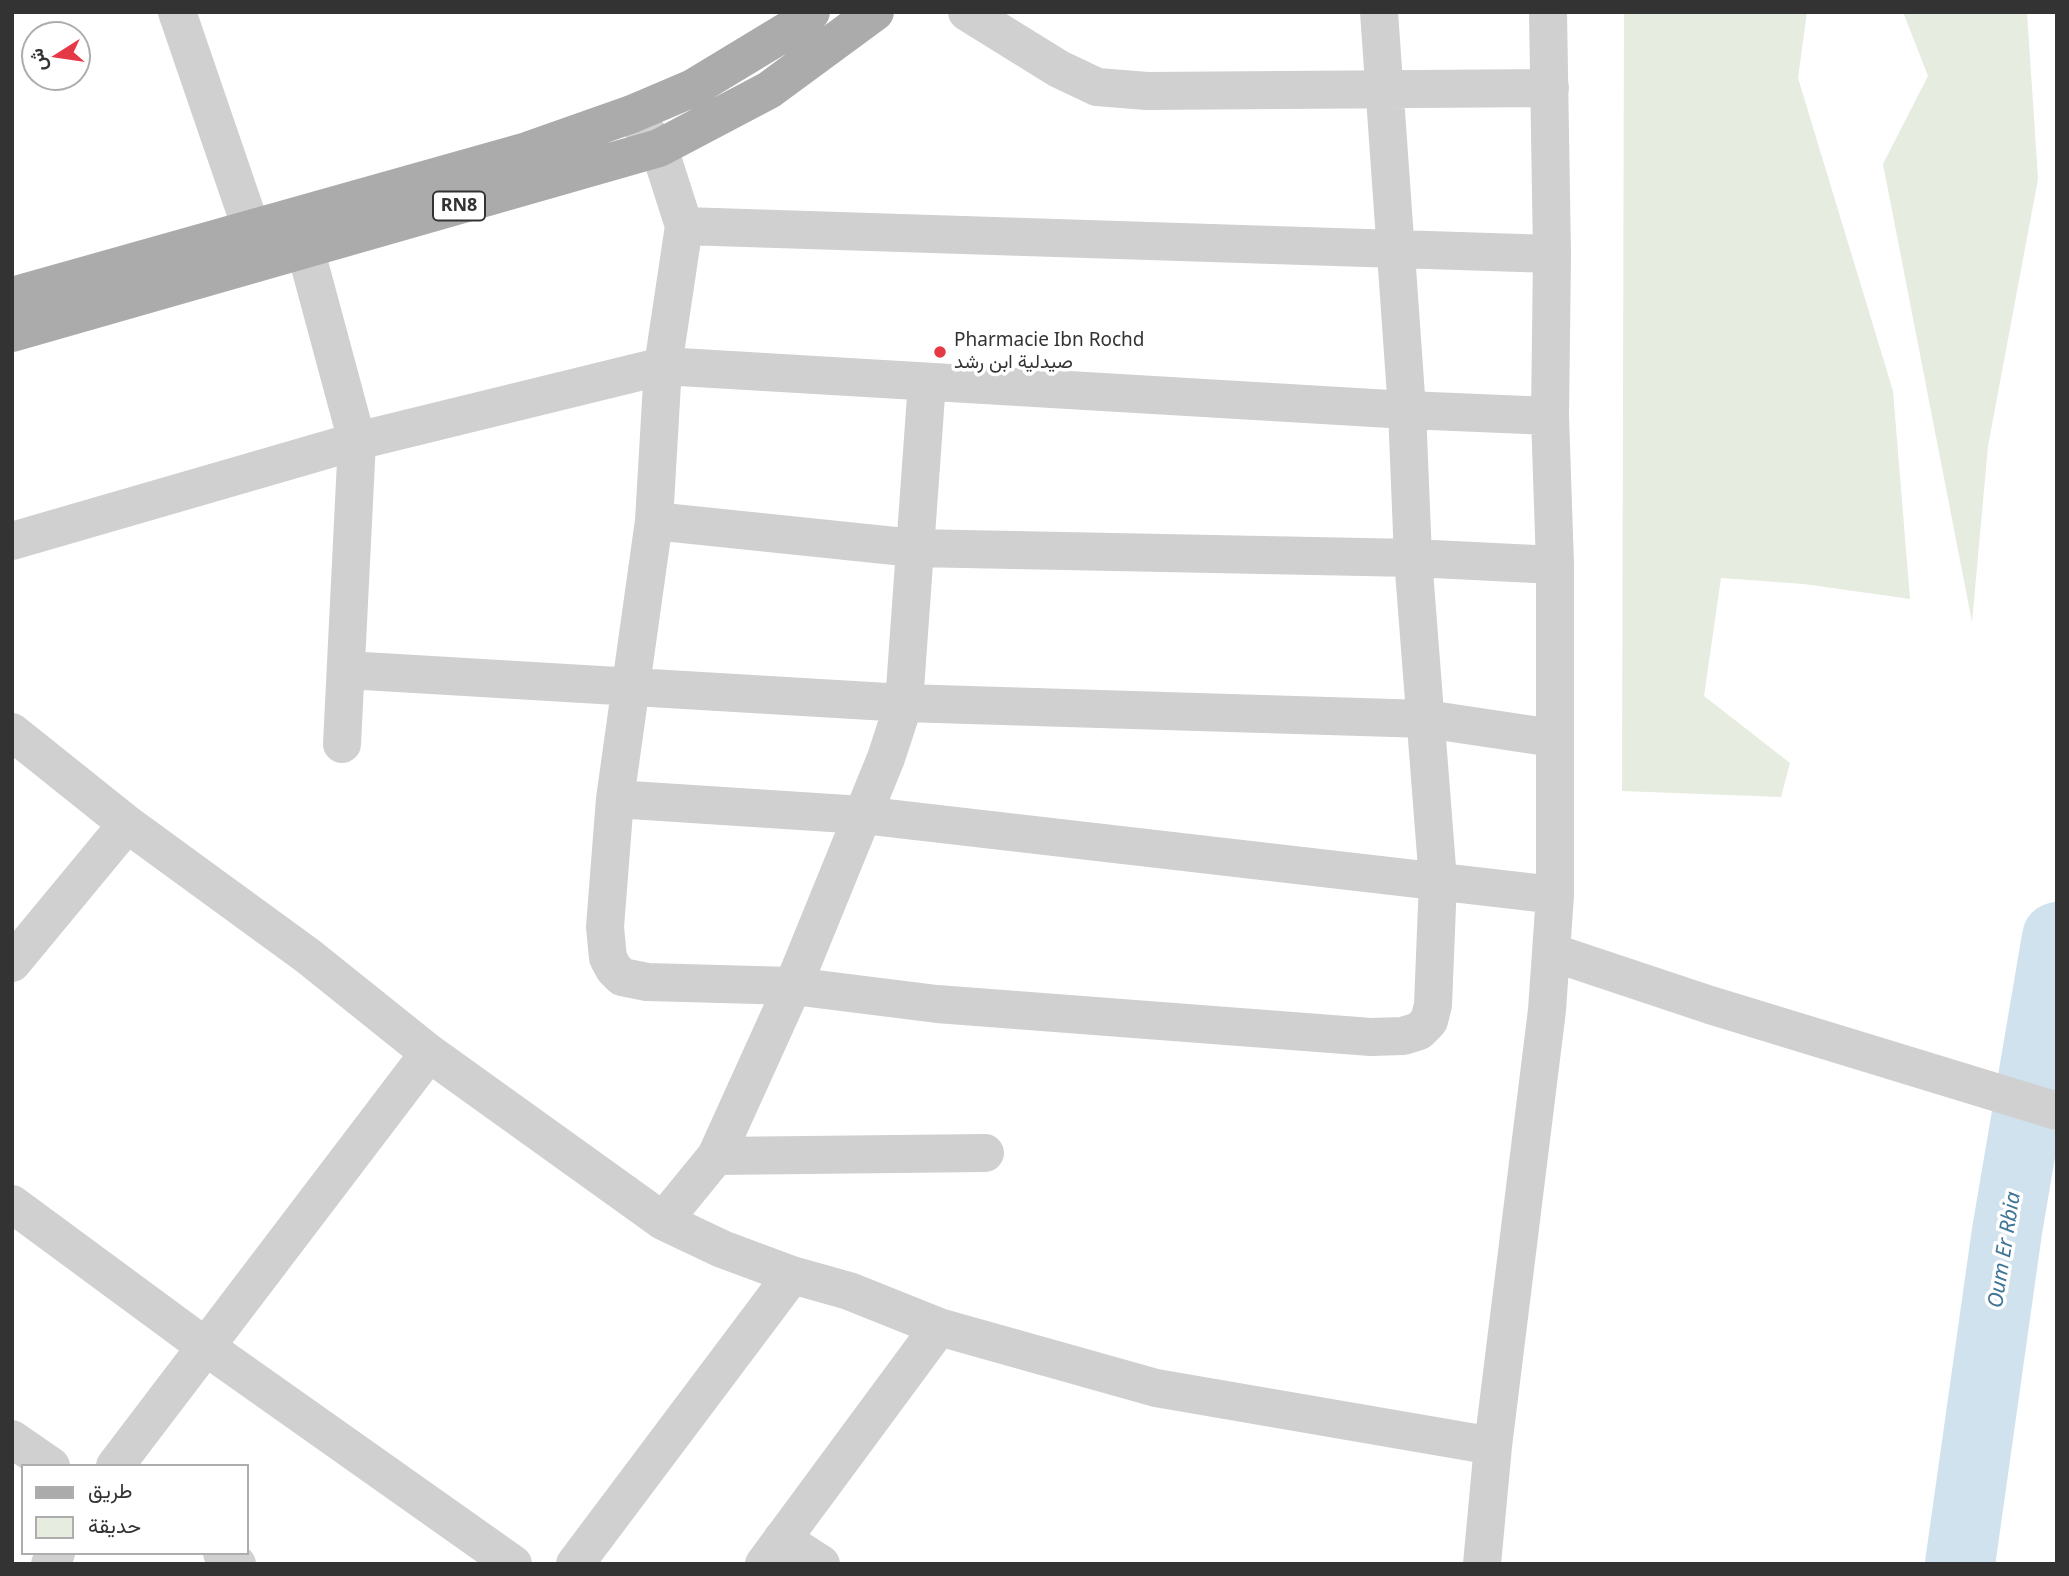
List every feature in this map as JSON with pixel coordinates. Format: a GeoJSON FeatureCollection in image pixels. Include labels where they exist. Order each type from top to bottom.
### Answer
{"type":"FeatureCollection","features":[{"type":"Feature","properties":{"kind":"main road","name":"RN8"},"geometry":{"type":"LineString","coordinates":[[12,333],[632,114],[693,88],[792,28],[811,12]]}},
{"type":"Feature","properties":{"kind":"main road","name":"RN8"},"geometry":{"type":"LineString","coordinates":[[12,296],[258,245],[304,248],[659,148],[769,90],[875,12]]}},
{"type":"Feature","properties":{"kind":"street"},"geometry":{"type":"LineString","coordinates":[[177,12],[258,245]]}},
{"type":"Feature","properties":{"kind":"street"},"geometry":{"type":"LineString","coordinates":[[967,12],[1059,69],[1097,87],[1147,91],[1550,88]]}},
{"type":"Feature","properties":{"kind":"street"},"geometry":{"type":"LineString","coordinates":[[632,114],[659,148],[684,226],[663,366],[653,521],[615,799],[605,927],[608,958],[614,969],[622,977],[646,982],[793,986],[937,1004],[1371,1037],[1403,1036],[1419,1031],[1429,1021],[1433,1005],[1438,881],[1413,558],[1407,410],[1380,12]]}},
{"type":"Feature","properties":{"kind":"street"},"geometry":{"type":"LineString","coordinates":[[1482,1564],[1493,1446],[1548,1010],[1555,895],[1555,565],[1550,416],[1552,254],[1548,12]]}},
{"type":"Feature","properties":{"kind":"street"},"geometry":{"type":"LineString","coordinates":[[684,226],[1552,254]]}},
{"type":"Feature","properties":{"kind":"street"},"geometry":{"type":"LineString","coordinates":[[304,248],[357,441],[342,744]]}},
{"type":"Feature","properties":{"kind":"street"},"geometry":{"type":"LineString","coordinates":[[12,541],[357,441],[663,366],[1550,416]]}},
{"type":"Feature","properties":{"kind":"street"},"geometry":{"type":"LineString","coordinates":[[663,1221],[716,1156],[793,986],[904,704],[927,382]]}},
{"type":"Feature","properties":{"kind":"street"},"geometry":{"type":"LineString","coordinates":[[653,521],[914,548],[1413,558],[1555,565]]}},
{"type":"Feature","properties":{"kind":"street"},"geometry":{"type":"LineString","coordinates":[[347,670],[904,704],[1426,719],[1553,738]]}},
{"type":"Feature","properties":{"kind":"street"},"geometry":{"type":"LineString","coordinates":[[12,732],[127,824],[308,956],[429,1053],[663,1221],[722,1249],[792,1275],[849,1291],[939,1327],[1156,1388],[1493,1446]]}},
{"type":"Feature","properties":{"kind":"street"},"geometry":{"type":"LineString","coordinates":[[615,799],[862,814],[1555,895]]}},
{"type":"Feature","properties":{"kind":"street"},"geometry":{"type":"LineString","coordinates":[[13,961],[127,824]]}},
{"type":"Feature","properties":{"kind":"street"},"geometry":{"type":"LineString","coordinates":[[1551,952],[2057,1111]]}},
{"type":"Feature","properties":{"kind":"street"},"geometry":{"type":"LineString","coordinates":[[117,1464],[429,1053]]}},
{"type":"Feature","properties":{"kind":"street"},"geometry":{"type":"LineString","coordinates":[[716,1156],[985,1153]]}},
{"type":"Feature","properties":{"kind":"street"},"geometry":{"type":"LineString","coordinates":[[12,1204],[206,1347],[513,1564]]}},
{"type":"Feature","properties":{"kind":"street"},"geometry":{"type":"LineString","coordinates":[[575,1564],[792,1275]]}},
{"type":"Feature","properties":{"kind":"street"},"geometry":{"type":"LineString","coordinates":[[821,1564],[773,1551],[939,1327]]}},
{"type":"Feature","properties":{"kind":"street"},"geometry":{"type":"LineString","coordinates":[[12,1439],[48,1464]]}},
{"type":"Feature","properties":{"kind":"green space"},"geometry":{"type":"Polygon","coordinates":[[[1624,12],[1807,12],[1798,78],[1893,391],[1910,599],[1804,584],[1721,578],[1704,696],[1790,763],[1781,797],[1622,791],[1624,12]]]}},
{"type":"Feature","properties":{"kind":"green space"},"geometry":{"type":"Polygon","coordinates":[[[1903,12],[2027,12],[2038,179],[1988,446],[1972,622],[1883,164],[1928,76],[1903,12]]]}},
{"type":"Feature","properties":{"kind":"waterway","name":"Oum Er Rbia"},"geometry":{"type":"LineString","coordinates":[[1960,1564],[2007,1231],[2057,937]]}},
{"type":"Feature","properties":{"kind":"place","name":"Pharmacie Ibn Rochd صيدلية ابن رشد"},"geometry":{"type":"Point","coordinates":[940,352]}}]}
